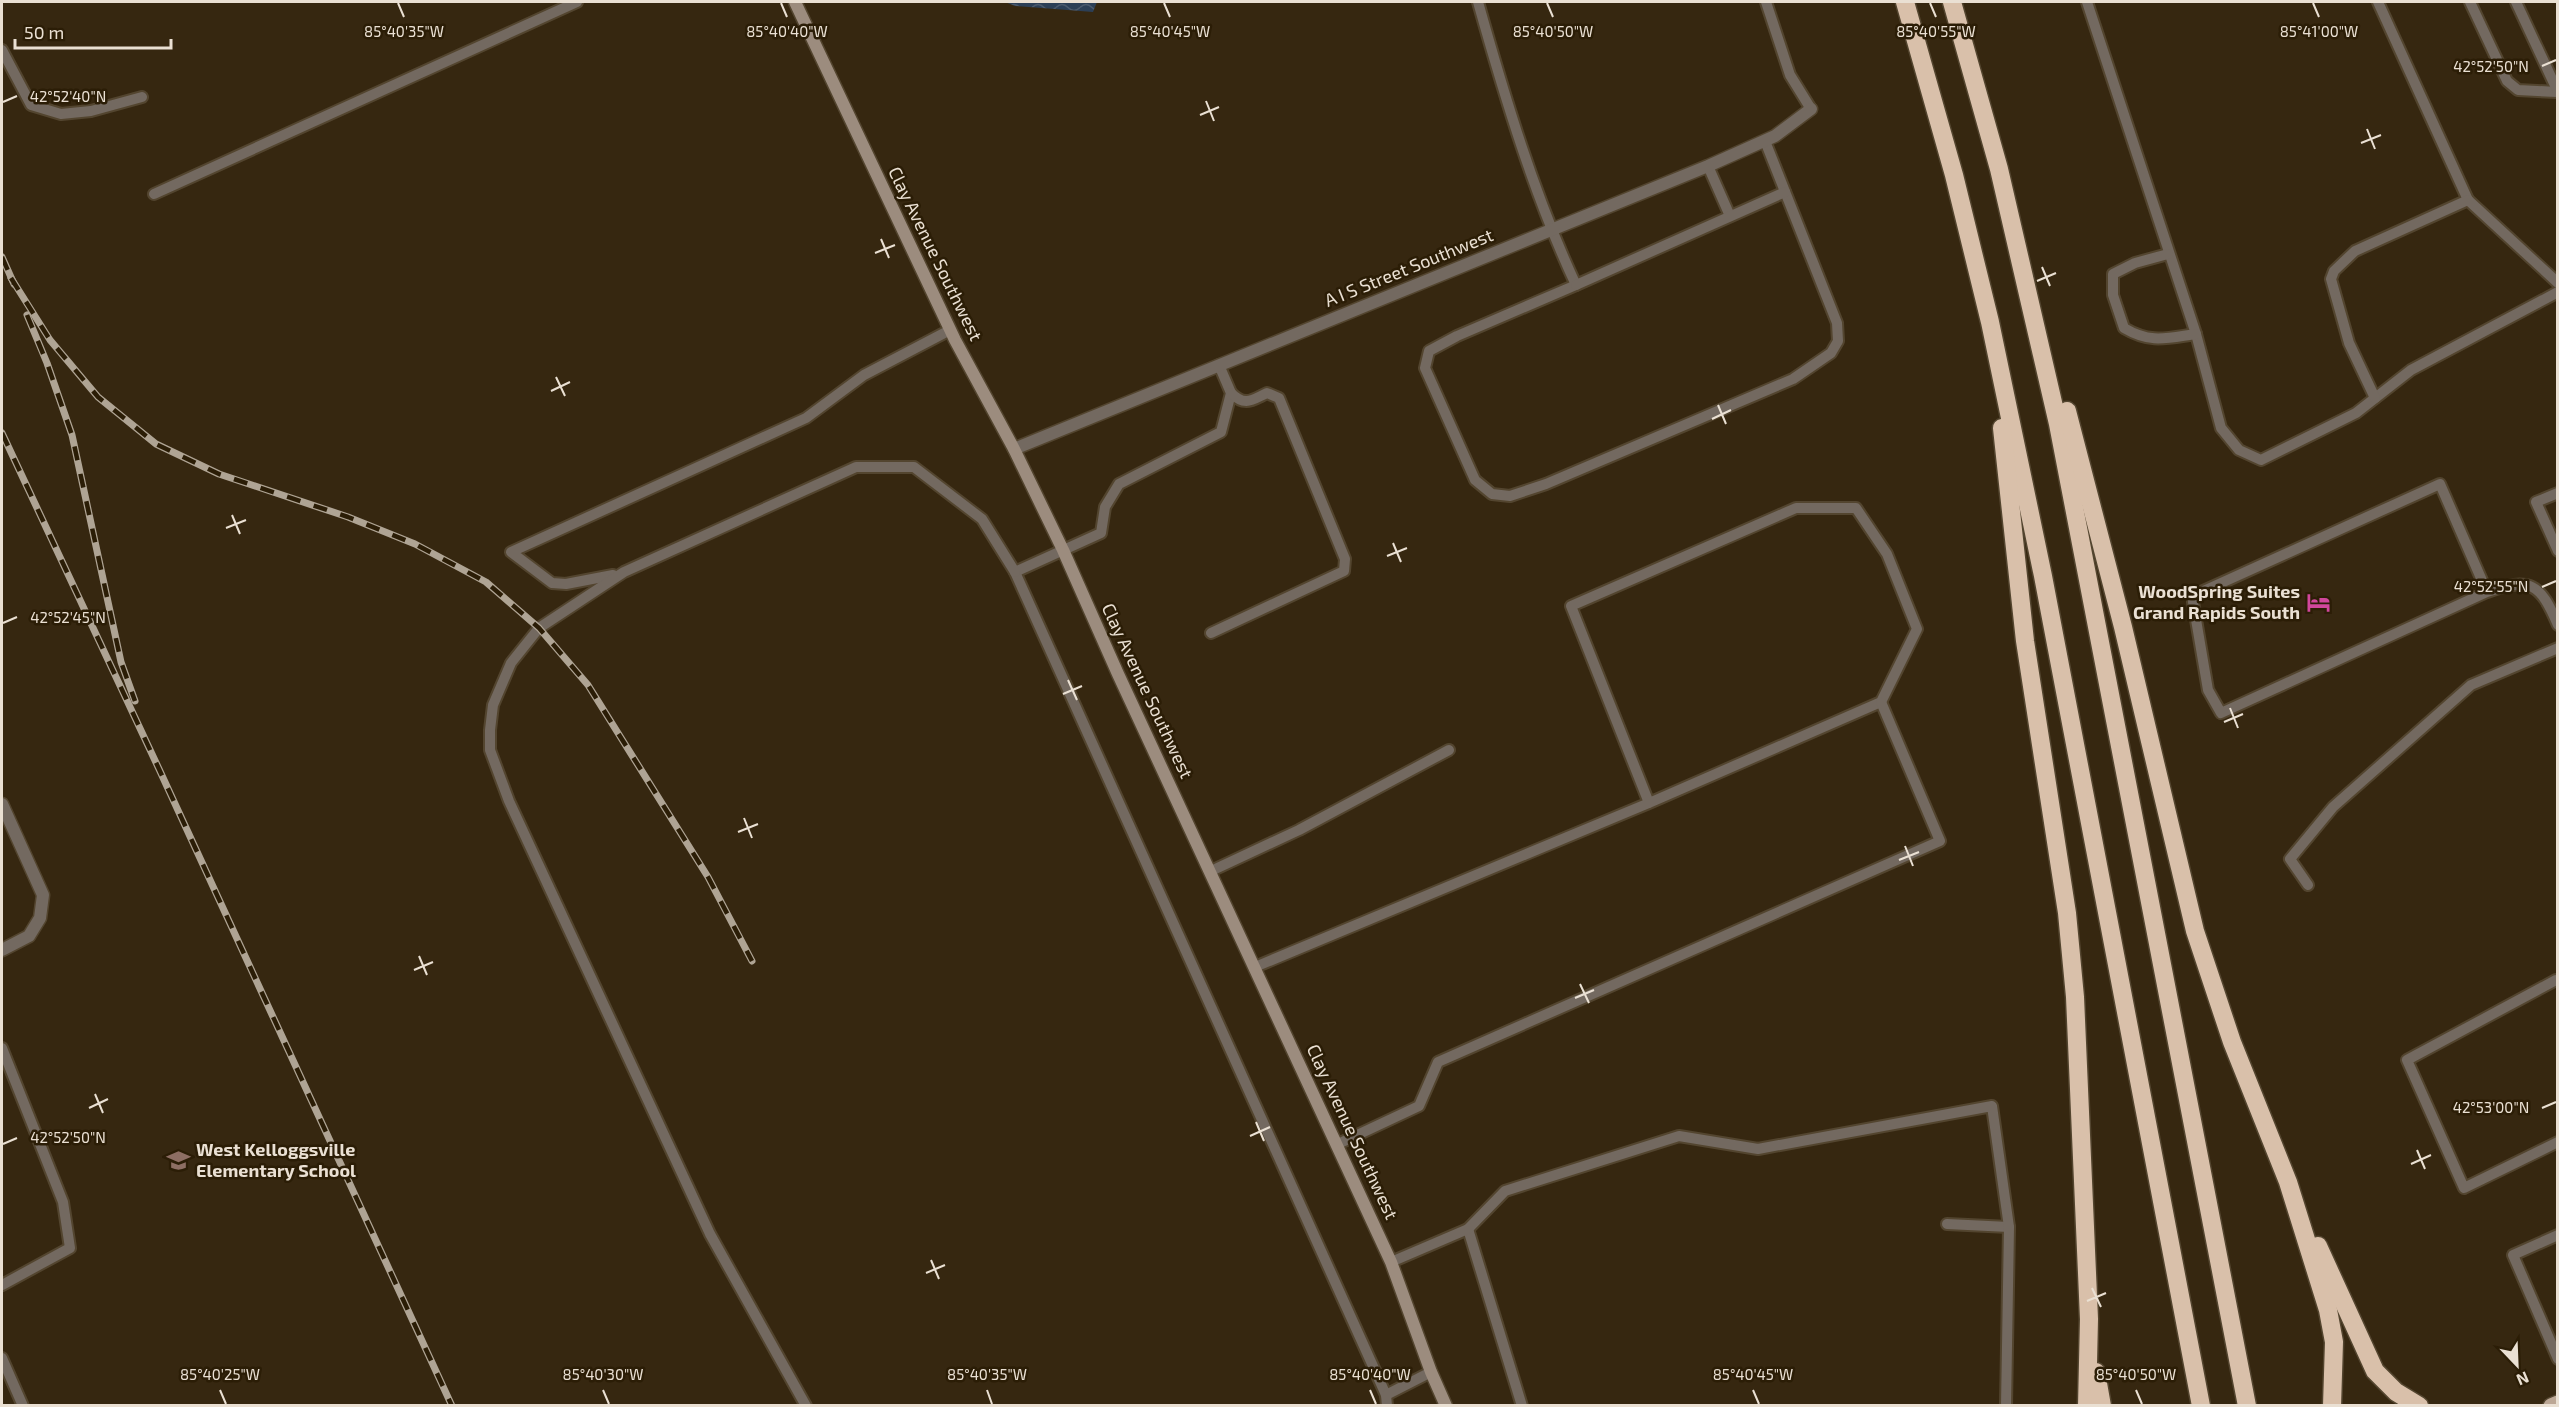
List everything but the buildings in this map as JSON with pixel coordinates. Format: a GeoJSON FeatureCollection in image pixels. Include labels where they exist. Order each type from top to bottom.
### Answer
{"type":"FeatureCollection","features":[{"type":"Feature","properties":{"kind":"highway"},"geometry":{"type":"LineString","coordinates":[[1905,2],[1951,164],[1990,322],[2043,576],[2201,1406]]}},
{"type":"Feature","properties":{"kind":"highway"},"geometry":{"type":"LineString","coordinates":[[1952,2],[2069,420],[2120,615],[2195,931],[2217,1003],[2288,1182],[2375,1371],[2396,1392],[2419,1406]]}},
{"type":"Feature","properties":{"kind":"highway"},"geometry":{"type":"LineString","coordinates":[[1999,169],[2058,424],[2247,1406]]}},
{"type":"Feature","properties":{"kind":"highway"},"geometry":{"type":"LineString","coordinates":[[1990,322],[2025,641],[2068,923],[2075,997],[2089,1319],[2087,1406]]}},
{"type":"Feature","properties":{"kind":"highway"},"geometry":{"type":"LineString","coordinates":[[2288,1182],[2332,1326],[2334,1359],[2332,1406]]}},
{"type":"Feature","properties":{"kind":"highway"},"geometry":{"type":"LineString","coordinates":[[2089,1319],[2102,1406]]}},
{"type":"Feature","properties":{"kind":"main road"},"geometry":{"type":"LineString","coordinates":[[2551,1406],[2558,1403]]}},
{"type":"Feature","properties":{"kind":"street","name":"Clay Avenue Southwest"},"geometry":{"type":"LineString","coordinates":[[795,2],[950,330],[1014,449],[1063,550],[1118,674],[1391,1262],[1431,1372],[1446,1406]]}},
{"type":"Feature","properties":{"kind":"street","name":"A I S Street Southwest"},"geometry":{"type":"LineString","coordinates":[[1014,449],[1708,166],[1775,136],[1811,109]]}},
{"type":"Feature","properties":{"kind":"street"},"geometry":{"type":"LineString","coordinates":[[2,804],[43,895],[40,918],[29,936],[2,950]]}},
{"type":"Feature","properties":{"kind":"lane"},"geometry":{"type":"LineString","coordinates":[[154,194],[577,2]]}},
{"type":"Feature","properties":{"kind":"lane"},"geometry":{"type":"LineString","coordinates":[[1478,2],[1503,91],[1551,229],[1576,285]]}},
{"type":"Feature","properties":{"kind":"lane"},"geometry":{"type":"LineString","coordinates":[[1766,2],[1790,75],[1811,109]]}},
{"type":"Feature","properties":{"kind":"lane"},"geometry":{"type":"LineString","coordinates":[[2087,2],[2196,334],[2221,428],[2239,450],[2261,460],[2356,413],[2411,369],[2558,292]]}},
{"type":"Feature","properties":{"kind":"lane"},"geometry":{"type":"LineString","coordinates":[[2378,2],[2468,200],[2558,283]]}},
{"type":"Feature","properties":{"kind":"lane"},"geometry":{"type":"LineString","coordinates":[[2470,2],[2507,81],[2518,90],[2557,92],[2516,2]]}},
{"type":"Feature","properties":{"kind":"lane"},"geometry":{"type":"LineString","coordinates":[[2,50],[31,105],[61,114],[91,111],[142,97]]}},
{"type":"Feature","properties":{"kind":"lane"},"geometry":{"type":"LineString","coordinates":[[1764,141],[1785,192],[1837,323],[1838,341],[1831,353],[1793,379],[1546,484],[1510,496],[1492,494],[1475,480],[1425,368],[1429,351],[1457,336],[1785,192]]}},
{"type":"Feature","properties":{"kind":"lane"},"geometry":{"type":"LineString","coordinates":[[1708,166],[1730,216]]}},
{"type":"Feature","properties":{"kind":"lane"},"geometry":{"type":"LineString","coordinates":[[2375,398],[2349,343],[2331,279],[2334,271],[2355,251],[2468,200]]}},
{"type":"Feature","properties":{"kind":"lane"},"geometry":{"type":"LineString","coordinates":[[2168,254],[2135,263],[2114,274],[2113,295],[2124,328],[2135,335],[2155,340],[2196,334]]}},
{"type":"Feature","properties":{"kind":"lane"},"geometry":{"type":"LineString","coordinates":[[624,572],[595,580],[566,584],[552,583],[511,552],[806,418],[864,375],[950,330]]}},
{"type":"Feature","properties":{"kind":"lane"},"geometry":{"type":"LineString","coordinates":[[1210,633],[1344,571],[1345,564],[1345,558],[1280,398],[1268,393],[1248,402],[1239,401],[1232,393],[1219,365]]}},
{"type":"Feature","properties":{"kind":"lane"},"geometry":{"type":"LineString","coordinates":[[1014,572],[1101,533],[1105,507],[1119,484],[1221,432],[1232,393]]}},
{"type":"Feature","properties":{"kind":"lane"},"geometry":{"type":"LineString","coordinates":[[806,1406],[710,1234],[509,801],[490,750],[490,730],[493,705],[506,673],[538,628],[624,572],[856,466],[914,467],[982,519],[1014,572],[1387,1400],[1431,1372]]}},
{"type":"Feature","properties":{"kind":"lane"},"geometry":{"type":"LineString","coordinates":[[2487,592],[2440,484],[2199,593],[2193,602],[2208,690],[2221,713],[2487,592],[2513,584],[2537,590],[2548,603],[2558,625]]}},
{"type":"Feature","properties":{"kind":"lane"},"geometry":{"type":"LineString","coordinates":[[2558,493],[2536,502],[2558,551]]}},
{"type":"Feature","properties":{"kind":"lane"},"geometry":{"type":"LineString","coordinates":[[1256,967],[1649,803],[1881,702],[1917,629],[1887,554],[1856,508],[1796,508],[1571,606],[1649,803]]}},
{"type":"Feature","properties":{"kind":"lane"},"geometry":{"type":"LineString","coordinates":[[2308,885],[2290,859],[2333,807],[2471,685],[2558,648]]}},
{"type":"Feature","properties":{"kind":"lane"},"geometry":{"type":"LineString","coordinates":[[1338,1144],[1419,1106],[1438,1062],[1940,841],[1881,702]]}},
{"type":"Feature","properties":{"kind":"lane"},"geometry":{"type":"LineString","coordinates":[[1210,871],[1299,830],[1449,750]]}},
{"type":"Feature","properties":{"kind":"lane"},"geometry":{"type":"LineString","coordinates":[[2557,980],[2407,1060],[2464,1188],[2558,1142]]}},
{"type":"Feature","properties":{"kind":"lane"},"geometry":{"type":"LineString","coordinates":[[2,1048],[63,1202],[70,1248],[2,1285]]}},
{"type":"Feature","properties":{"kind":"lane"},"geometry":{"type":"LineString","coordinates":[[1391,1262],[1468,1229],[1505,1191],[1679,1136],[1758,1149],[1992,1106],[2009,1227],[2006,1406]]}},
{"type":"Feature","properties":{"kind":"lane"},"geometry":{"type":"LineString","coordinates":[[1947,1224],[2009,1227]]}},
{"type":"Feature","properties":{"kind":"lane"},"geometry":{"type":"LineString","coordinates":[[1468,1229],[1521,1406]]}},
{"type":"Feature","properties":{"kind":"lane"},"geometry":{"type":"LineString","coordinates":[[2558,1235],[2513,1255],[2558,1359]]}},
{"type":"Feature","properties":{"kind":"lane"},"geometry":{"type":"LineString","coordinates":[[2,1358],[23,1406]]}},
{"type":"Feature","properties":{"kind":"water"},"geometry":{"type":"Polygon","coordinates":[[[1005,2],[1097,2],[1093,12],[1015,6],[1005,2]]]}},
{"type":"Feature","properties":{"kind":"railway"},"geometry":{"type":"LineString","coordinates":[[2,257],[14,284]]}},
{"type":"Feature","properties":{"kind":"railway"},"geometry":{"type":"LineString","coordinates":[[11,278],[50,340],[98,397],[156,444],[219,474],[348,517],[415,544],[486,582],[539,628],[588,685],[708,877],[752,961]]}},
{"type":"Feature","properties":{"kind":"railway"},"geometry":{"type":"LineString","coordinates":[[27,315],[47,363],[72,435],[121,662],[135,701]]}},
{"type":"Feature","properties":{"kind":"railway"},"geometry":{"type":"LineString","coordinates":[[2,433],[452,1406]]}},
{"type":"Feature","properties":{"kind":"place","name":"WoodSpring Suites Grand Rapids South"},"geometry":{"type":"Point","coordinates":[2318,602]}},
{"type":"Feature","properties":{"kind":"place","name":"West Kelloggsville Elementary School"},"geometry":{"type":"Point","coordinates":[178,1160]}}]}
